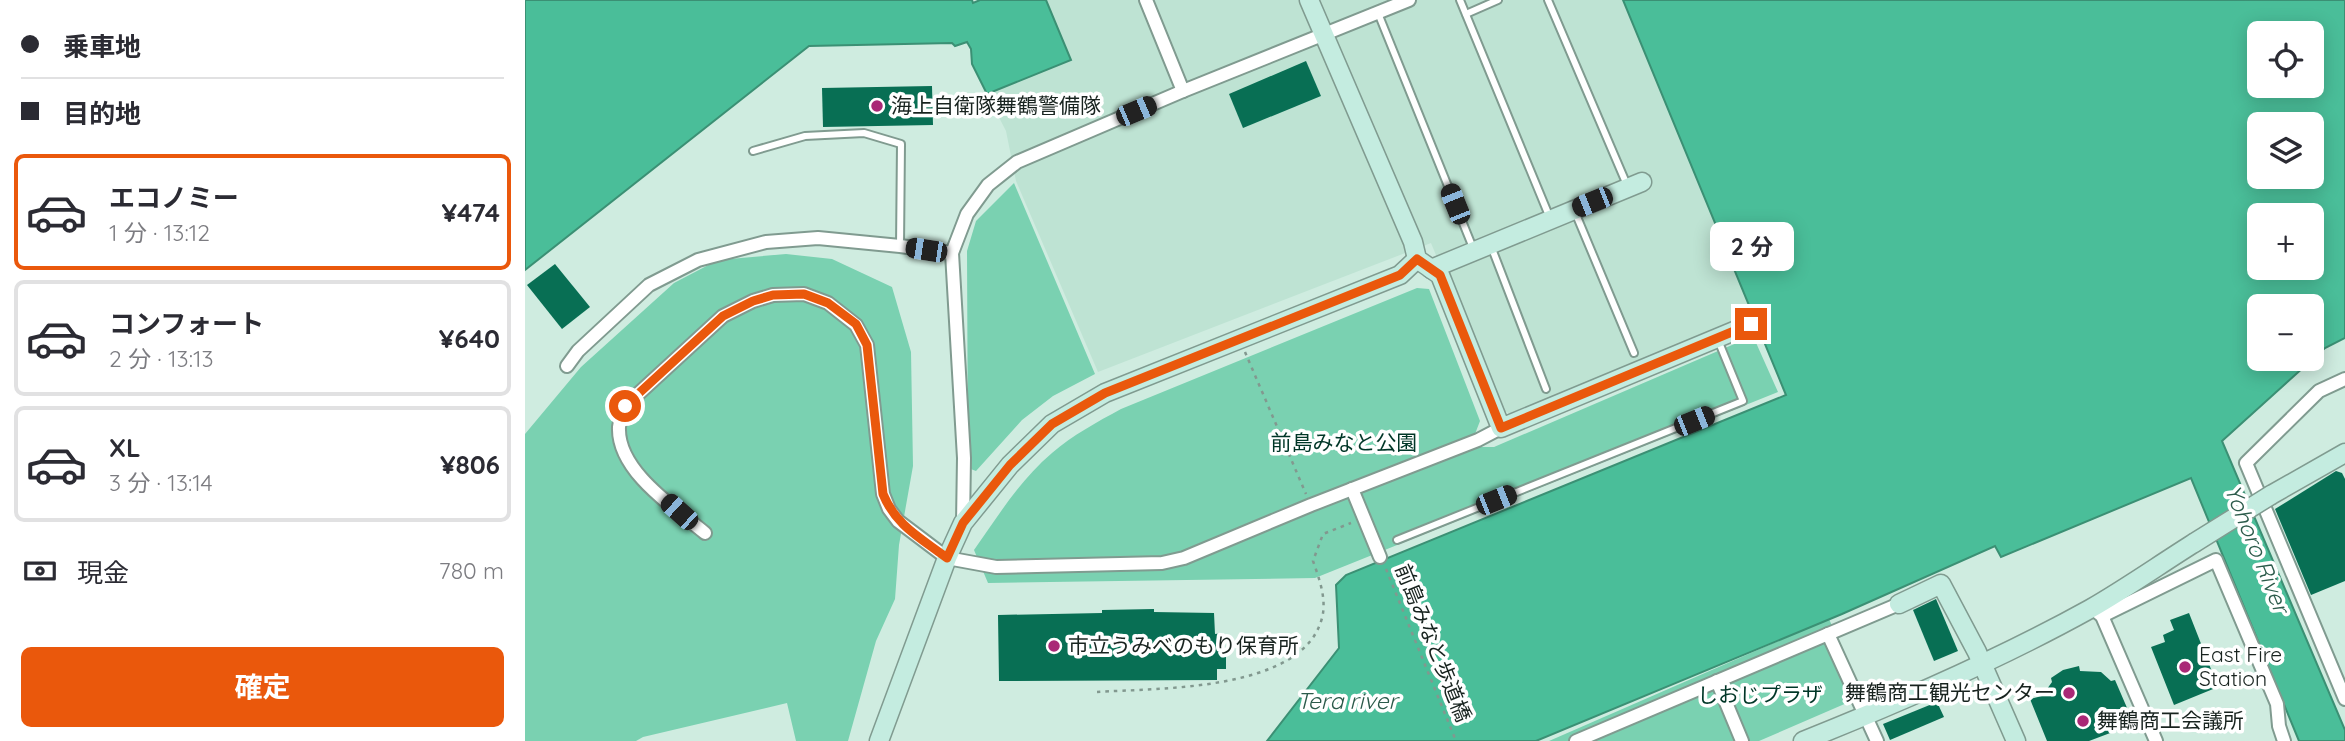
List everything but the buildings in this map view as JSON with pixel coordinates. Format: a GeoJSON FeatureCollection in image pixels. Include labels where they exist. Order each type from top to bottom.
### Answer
{"type":"FeatureCollection","features":[{"type":"Feature","properties":{"kind":"street"},"geometry":{"type":"LineString","coordinates":[[1146,0],[1183,91]]}},
{"type":"Feature","properties":{"kind":"street"},"geometry":{"type":"LineString","coordinates":[[1309,0],[1413,242],[1424,264],[1440,275],[1501,428]]}},
{"type":"Feature","properties":{"kind":"street"},"geometry":{"type":"LineString","coordinates":[[963,523],[964,458],[952,253],[967,214],[988,185],[1017,162],[1183,91],[1409,0]]}},
{"type":"Feature","properties":{"kind":"street"},"geometry":{"type":"LineString","coordinates":[[879,741],[947,558],[963,523],[1010,465],[1052,424],[1105,393],[1424,264],[1482,248],[1635,184]]}},
{"type":"Feature","properties":{"kind":"street"},"geometry":{"type":"LineString","coordinates":[[567,366],[578,351],[649,285],[698,260],[766,242],[818,238],[952,253]]}},
{"type":"Feature","properties":{"kind":"street"},"geometry":{"type":"LineString","coordinates":[[705,533],[637,475],[622,447],[619,427],[625,406],[723,316],[753,301],[773,295],[804,294],[828,303],[856,324],[867,345],[883,494],[898,521],[947,558],[996,567],[1162,563],[1184,558],[1478,440],[1751,324]]}},
{"type":"Feature","properties":{"kind":"street"},"geometry":{"type":"LineString","coordinates":[[2345,379],[2319,391],[2246,463],[2345,699]]}},
{"type":"Feature","properties":{"kind":"street"},"geometry":{"type":"LineString","coordinates":[[2097,612],[2194,543],[2345,453]]}},
{"type":"Feature","properties":{"kind":"street"},"geometry":{"type":"LineString","coordinates":[[1352,489],[1380,557]]}},
{"type":"Feature","properties":{"kind":"street"},"geometry":{"type":"LineString","coordinates":[[1803,741],[1866,716],[2216,560],[2277,704],[2279,726],[2284,741]]}},
{"type":"Feature","properties":{"kind":"street"},"geometry":{"type":"LineString","coordinates":[[1576,741],[1596,737],[1717,681],[1941,584],[1982,664],[2016,741]]}},
{"type":"Feature","properties":{"kind":"street"},"geometry":{"type":"LineString","coordinates":[[2097,612],[2151,739]]}},
{"type":"Feature","properties":{"kind":"street"},"geometry":{"type":"LineString","coordinates":[[1828,634],[1877,741]]}},
{"type":"Feature","properties":{"kind":"street"},"geometry":{"type":"LineString","coordinates":[[1717,681],[1742,741]]}},
{"type":"Feature","properties":{"kind":"lane"},"geometry":{"type":"LineString","coordinates":[[1460,0],[1551,219]]}},
{"type":"Feature","properties":{"kind":"lane"},"geometry":{"type":"LineString","coordinates":[[1466,14],[1498,0]]}},
{"type":"Feature","properties":{"kind":"lane"},"geometry":{"type":"LineString","coordinates":[[1548,0],[1635,184]]}},
{"type":"Feature","properties":{"kind":"lane"},"geometry":{"type":"LineString","coordinates":[[1378,13],[1546,389]]}},
{"type":"Feature","properties":{"kind":"lane"},"geometry":{"type":"LineString","coordinates":[[753,152],[805,136],[865,133],[901,144],[900,246]]}},
{"type":"Feature","properties":{"kind":"lane"},"geometry":{"type":"LineString","coordinates":[[1574,210],[1634,353]]}},
{"type":"Feature","properties":{"kind":"lane"},"geometry":{"type":"LineString","coordinates":[[1397,540],[1743,401],[1717,338]]}},
{"type":"Feature","properties":{"kind":"path"},"geometry":{"type":"LineString","coordinates":[[1240,339],[1311,505]]}},
{"type":"Feature","properties":{"kind":"path"},"geometry":{"type":"LineString","coordinates":[[1097,692],[1213,684],[1286,663],[1311,641],[1322,617],[1322,585],[1313,561],[1323,534],[1364,518]]}},
{"type":"Feature","properties":{"kind":"path","name":"前島みなと歩道橋"},"geometry":{"type":"LineString","coordinates":[[1380,557],[1456,741]]}},
{"type":"Feature","properties":{"kind":"shaded area"},"geometry":{"type":"Polygon","coordinates":[[[1046,0],[1623,0],[1753,315],[1514,416],[1499,408],[1431,243],[1098,372],[1016,181],[1006,131],[987,94],[1071,60],[1046,0]]]}},
{"type":"Feature","properties":{"kind":"green space"},"geometry":{"type":"Polygon","coordinates":[[[1014,183],[1095,374],[1053,396],[1022,420],[976,471],[968,468],[967,251],[976,221],[1014,183]]]}},
{"type":"Feature","properties":{"kind":"green space"},"geometry":{"type":"Polygon","coordinates":[[[786,254],[832,259],[892,287],[911,352],[913,466],[899,545],[895,599],[876,641],[848,741],[796,741],[787,703],[643,737],[636,741],[525,741],[525,434],[581,367],[674,283],[718,260],[786,254]]]}},
{"type":"Feature","properties":{"kind":"green space","name":"前島みなと公園"},"geometry":{"type":"Polygon","coordinates":[[[1417,288],[1429,289],[1480,421],[1475,434],[1481,447],[1494,447],[1753,336],[1778,392],[1315,578],[988,583],[974,550],[1030,475],[1068,440],[1121,409],[1417,288]]]}},
{"type":"Feature","properties":{"kind":"green space","name":"しおじプラザ"},"geometry":{"type":"Polygon","coordinates":[[[1829,619],[1863,696],[1759,741],[1549,741],[1829,619]]]}},
{"type":"Feature","properties":{"kind":"water"},"geometry":{"type":"Polygon","coordinates":[[[525,0],[972,0],[973,3],[980,0],[1046,0],[1071,60],[987,94],[972,64],[971,49],[967,42],[955,46],[952,43],[809,46],[525,270],[525,0]]]}},
{"type":"Feature","properties":{"kind":"water"},"geometry":{"type":"Polygon","coordinates":[[[1623,0],[2345,0],[2345,338],[2324,349],[2324,294],[2247,294],[2247,371],[2300,371],[2222,441],[2345,730],[2345,741],[2299,741],[2191,478],[2001,557],[1995,546],[1842,614],[1536,741],[1267,741],[1339,648],[1336,585],[1346,575],[1786,395],[1623,0]]]}},
{"type":"Feature","properties":{"kind":"place","name":"海上自衛隊舞鶴警備隊"},"geometry":{"type":"Point","coordinates":[877,106]}},
{"type":"Feature","properties":{"kind":"place","name":"市立うみべのもり保育所"},"geometry":{"type":"Point","coordinates":[1054,646]}},
{"type":"Feature","properties":{"kind":"place","name":"East Fire Station"},"geometry":{"type":"Point","coordinates":[2185,667]}},
{"type":"Feature","properties":{"kind":"place","name":"舞鶴商工観光センター"},"geometry":{"type":"Point","coordinates":[2069,693]}},
{"type":"Feature","properties":{"kind":"place","name":"舞鶴商工会議所"},"geometry":{"type":"Point","coordinates":[2083,721]}},
{"type":"Feature","properties":{"kind":"route"},"geometry":{"type":"LineString","coordinates":[[625,406],[723,316],[753,301],[773,295],[804,294],[828,303],[856,324],[867,345],[883,494],[889,509],[898,521],[947,558],[963,523],[1010,465],[1052,424],[1105,393],[1400,275],[1417,259],[1440,275],[1501,428],[1751,324]]}},
{"type":"Feature","properties":{"kind":"water label","name":"Yohoro River"},"geometry":{"type":"Point","coordinates":[2257,549]}},
{"type":"Feature","properties":{"kind":"water label","name":"Tera river"},"geometry":{"type":"Point","coordinates":[1347,701]}}]}
